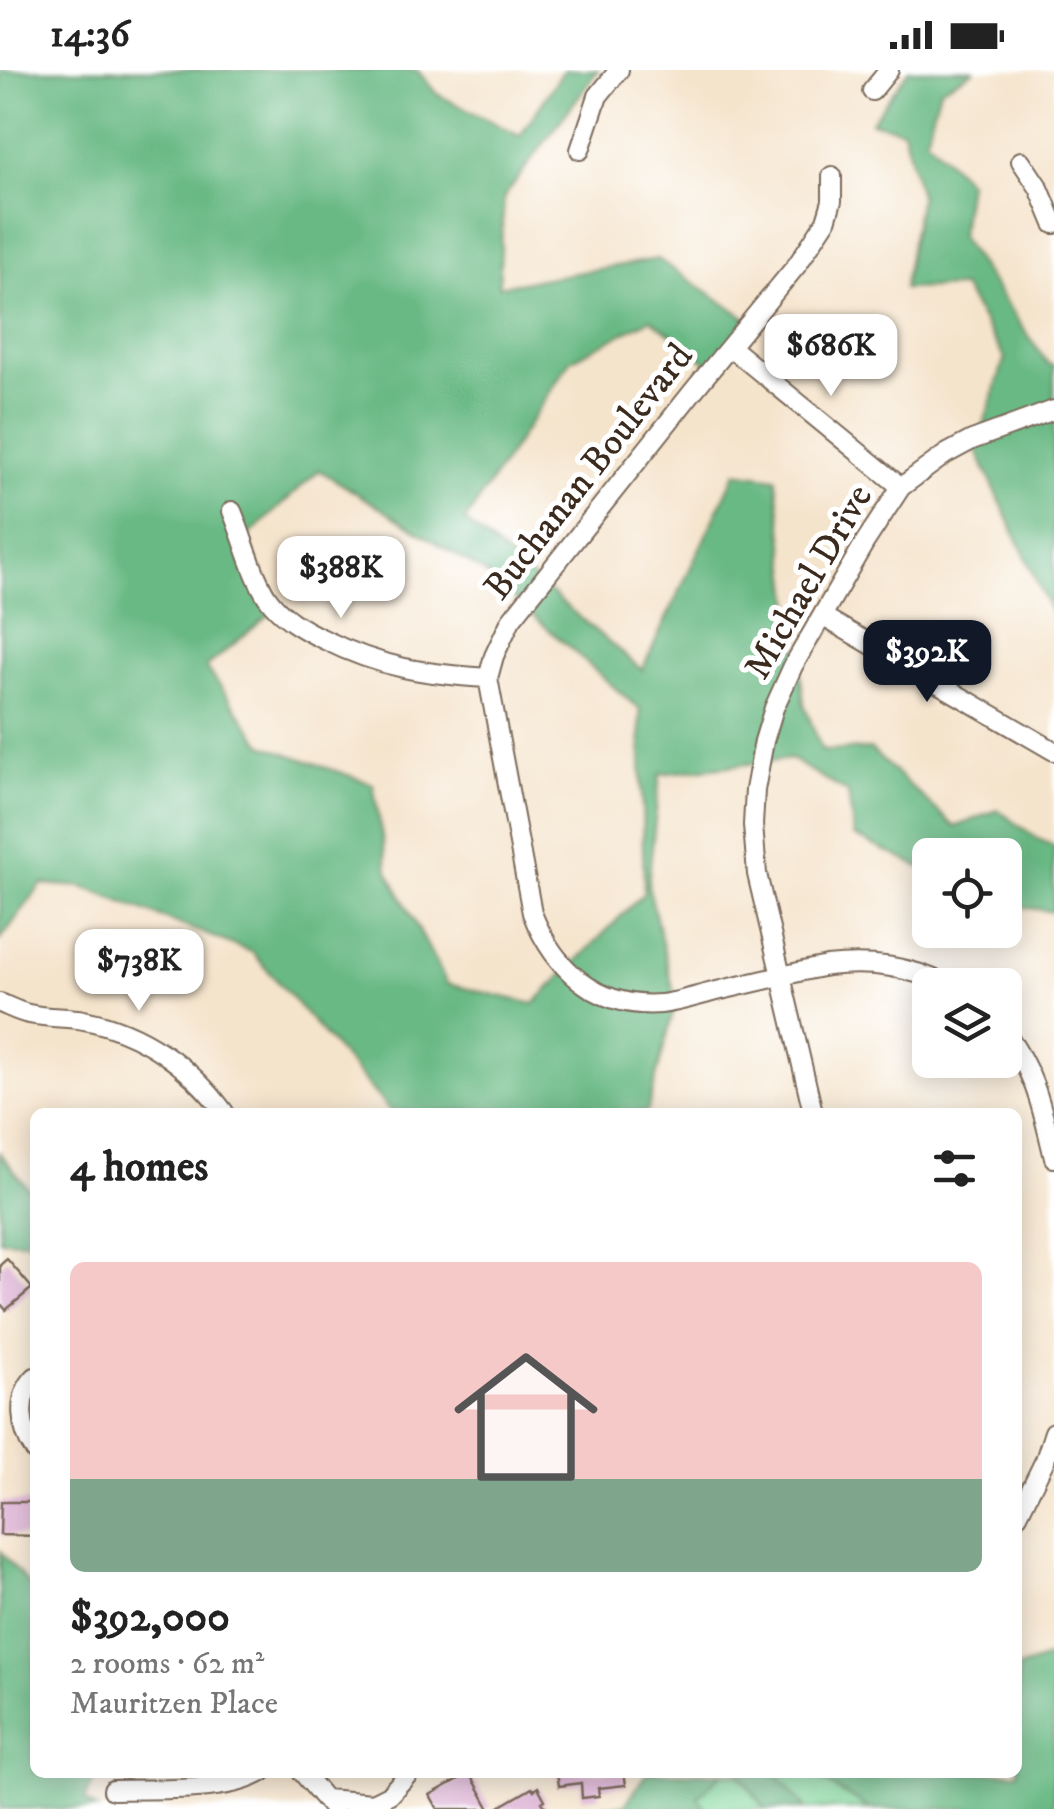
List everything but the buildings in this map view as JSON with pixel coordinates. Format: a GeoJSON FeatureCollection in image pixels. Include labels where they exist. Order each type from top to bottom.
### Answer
{"type":"FeatureCollection","features":[{"type":"Feature","properties":{"kind":"street"},"geometry":{"type":"LineString","coordinates":[[580,150],[598,96],[620,70]]}},
{"type":"Feature","properties":{"kind":"street"},"geometry":{"type":"LineString","coordinates":[[872,92],[889,70]]}},
{"type":"Feature","properties":{"kind":"street"},"geometry":{"type":"LineString","coordinates":[[1022,160],[1054,224]]}},
{"type":"Feature","properties":{"kind":"street","name":"Buchanan Boulevard"},"geometry":{"type":"LineString","coordinates":[[488,678],[511,620],[798,265],[830,209],[832,176]]}},
{"type":"Feature","properties":{"kind":"street"},"geometry":{"type":"LineString","coordinates":[[730,347],[901,487]]}},
{"type":"Feature","properties":{"kind":"street","name":"Michael Drive"},"geometry":{"type":"LineString","coordinates":[[812,1108],[757,874],[755,790],[774,708],[793,666],[901,487],[972,440],[1054,410]]}},
{"type":"Feature","properties":{"kind":"street"},"geometry":{"type":"LineString","coordinates":[[232,510],[267,597],[294,622],[336,646],[381,664],[428,674],[488,678],[532,913],[547,944],[586,987],[633,1002],[662,1004],[827,966],[866,962],[912,971]]}},
{"type":"Feature","properties":{"kind":"street"},"geometry":{"type":"LineString","coordinates":[[822,616],[1054,751]]}},
{"type":"Feature","properties":{"kind":"street"},"geometry":{"type":"LineString","coordinates":[[0,1003],[33,1015],[83,1020],[139,1039],[192,1076],[220,1108]]}},
{"type":"Feature","properties":{"kind":"street"},"geometry":{"type":"LineString","coordinates":[[1022,1058],[1037,1089],[1054,1158]]}},
{"type":"Feature","properties":{"kind":"street"},"geometry":{"type":"LineString","coordinates":[[30,1383],[26,1388],[23,1422],[30,1443]]}},
{"type":"Feature","properties":{"kind":"street"},"geometry":{"type":"LineString","coordinates":[[1022,1507],[1054,1432]]}},
{"type":"Feature","properties":{"kind":"street"},"geometry":{"type":"LineString","coordinates":[[113,1790],[218,1786],[252,1778]]}},
{"type":"Feature","properties":{"kind":"street"},"geometry":{"type":"LineString","coordinates":[[307,1778],[329,1804],[370,1806],[396,1802],[407,1778]]}},
{"type":"Feature","properties":{"kind":"green space"},"geometry":{"type":"Polygon","coordinates":[[[0,70],[417,70],[437,94],[520,136],[564,70],[598,70],[504,197],[499,286],[658,259],[754,323],[717,370],[651,319],[571,360],[465,521],[642,670],[736,472],[776,478],[804,704],[822,751],[870,749],[955,827],[998,810],[1054,846],[1054,912],[1022,907],[1022,838],[912,838],[912,863],[854,836],[848,793],[791,759],[660,774],[648,884],[676,1001],[648,1108],[388,1108],[252,952],[83,887],[42,884],[0,940],[0,70]],[[319,470],[247,537],[276,609],[206,667],[263,745],[373,784],[388,871],[447,984],[534,1004],[644,893],[640,710],[485,573],[319,470]]]}},
{"type":"Feature","properties":{"kind":"green space"},"geometry":{"type":"Polygon","coordinates":[[[909,70],[975,70],[940,89],[926,138],[968,182],[960,237],[1048,364],[1054,365],[1054,619],[976,449],[1005,358],[962,287],[903,289],[920,196],[903,130],[871,122],[909,70]]]}},
{"type":"Feature","properties":{"kind":"green space"},"geometry":{"type":"Polygon","coordinates":[[[0,1153],[30,1191],[30,1244],[0,1240],[0,1153]]]}},
{"type":"Feature","properties":{"kind":"green space"},"geometry":{"type":"Polygon","coordinates":[[[0,1551],[30,1586],[30,1778],[95,1778],[85,1800],[97,1809],[0,1809],[0,1551]]]}},
{"type":"Feature","properties":{"kind":"green space"},"geometry":{"type":"Polygon","coordinates":[[[1054,1656],[1054,1809],[870,1809],[818,1778],[1022,1778],[1022,1667],[1054,1656]]]}},
{"type":"Feature","properties":{"kind":"green space"},"geometry":{"type":"Polygon","coordinates":[[[643,1778],[717,1778],[698,1797],[705,1809],[579,1809],[625,1805],[643,1778]]]}},
{"type":"Feature","properties":{"kind":"green space"},"geometry":{"type":"Polygon","coordinates":[[[717,1778],[742,1778],[766,1809],[705,1809],[697,1797],[717,1778]]]}},
{"type":"Feature","properties":{"kind":"green space"},"geometry":{"type":"Polygon","coordinates":[[[742,1778],[779,1778],[806,1809],[766,1809],[742,1778]]]}},
{"type":"Feature","properties":{"kind":"green space"},"geometry":{"type":"Polygon","coordinates":[[[779,1778],[818,1778],[870,1809],[806,1809],[779,1778]]]}}]}
